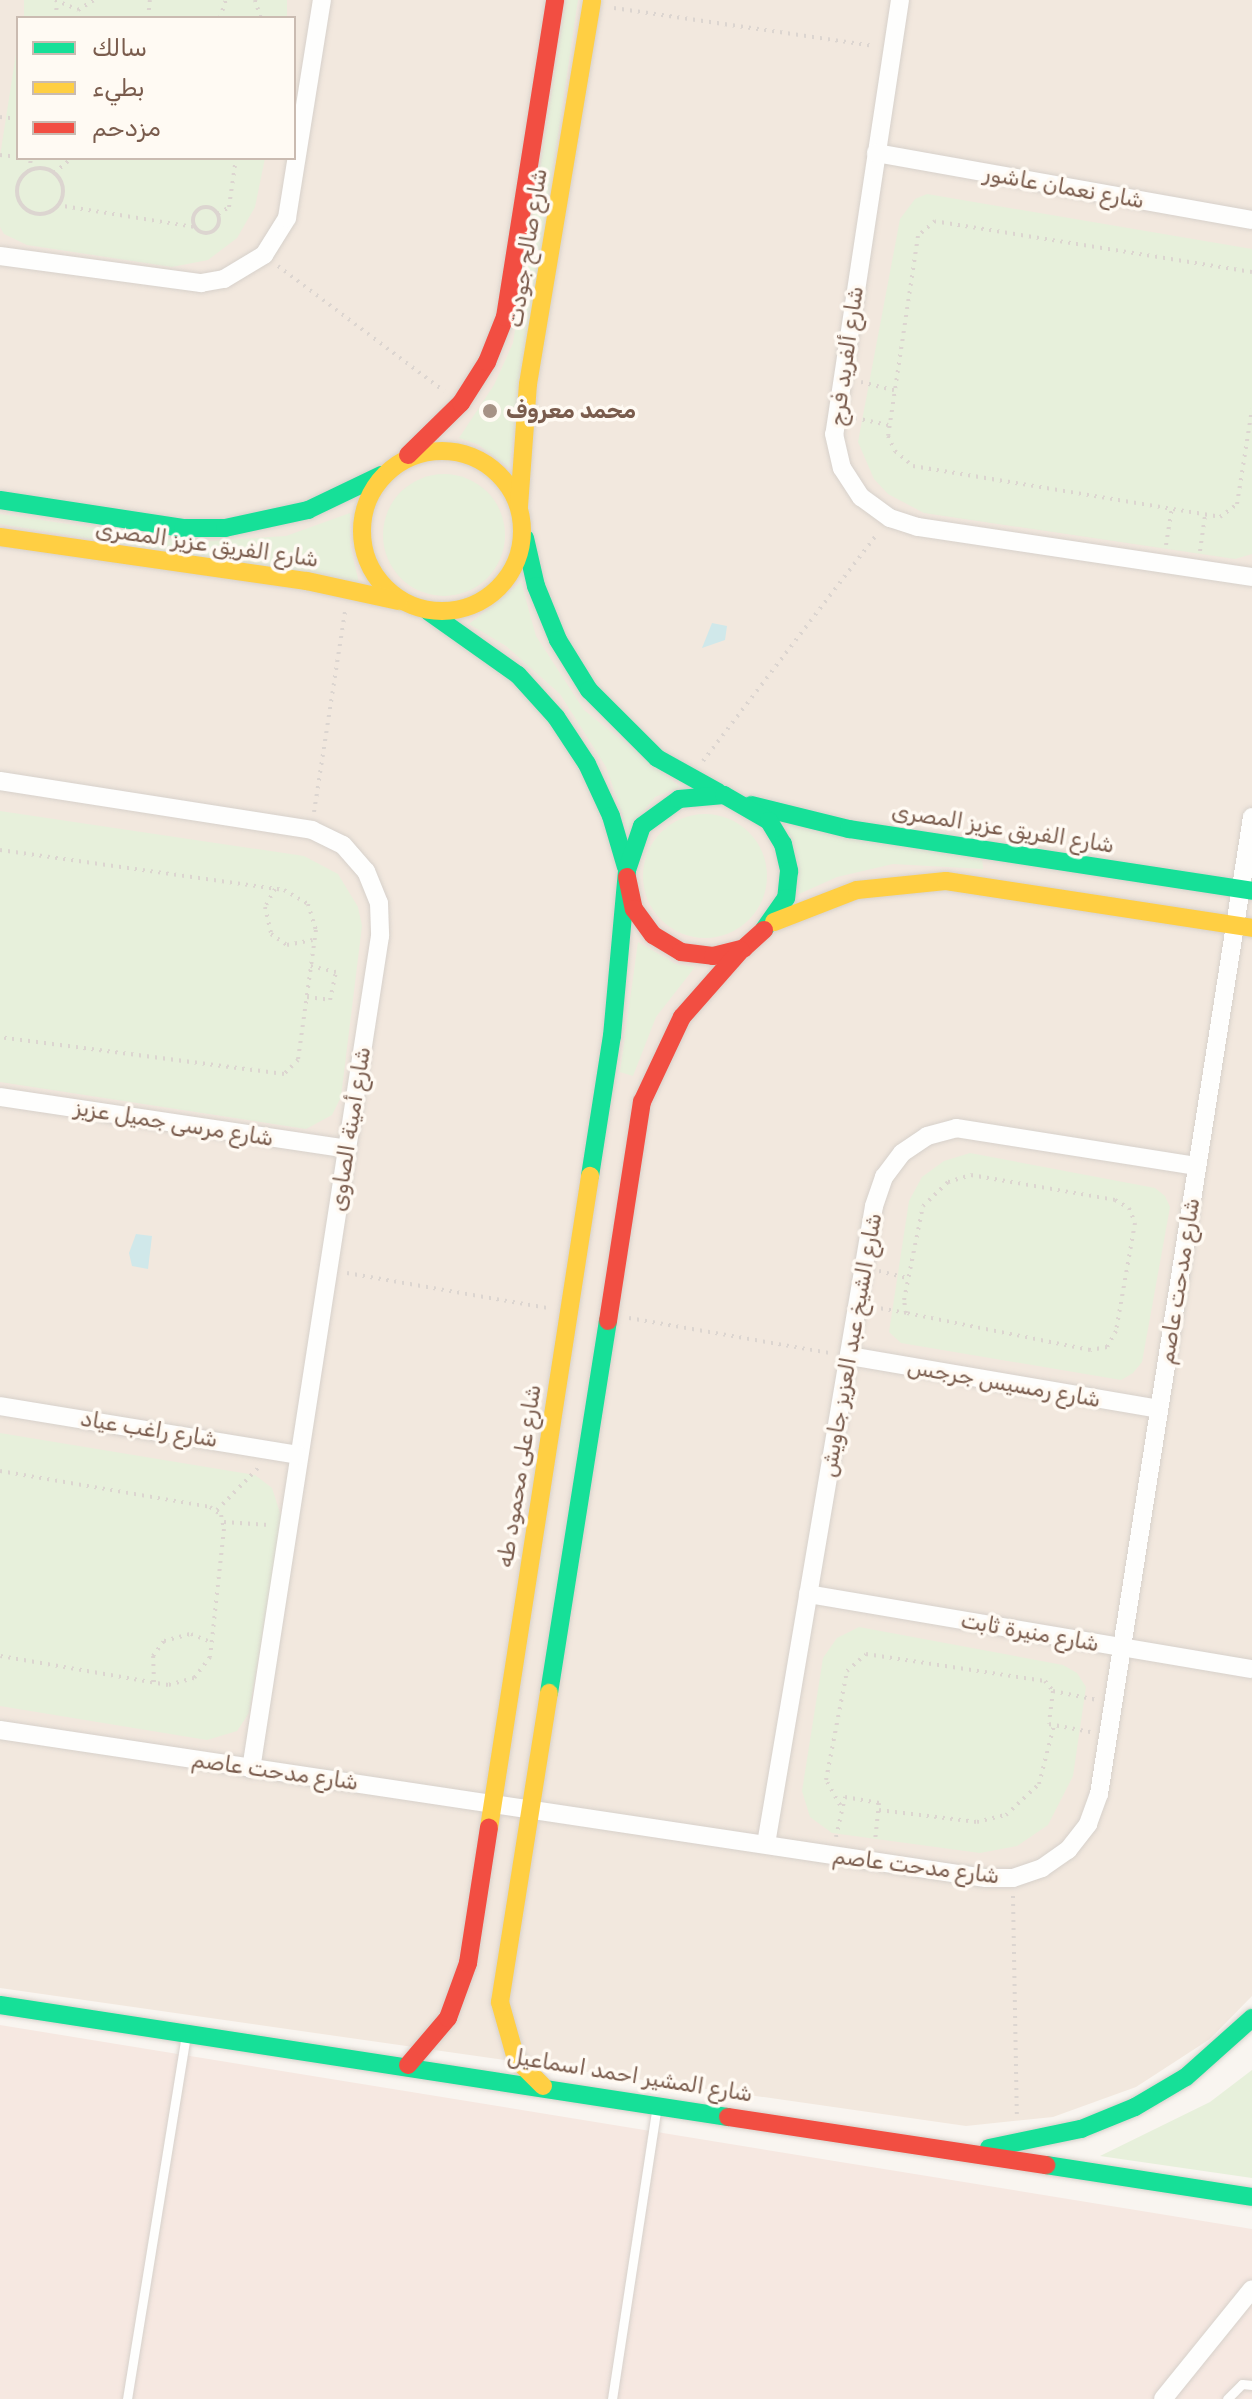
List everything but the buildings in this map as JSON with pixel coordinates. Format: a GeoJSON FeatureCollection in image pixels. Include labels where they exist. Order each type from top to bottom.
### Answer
{"type":"FeatureCollection","features":[{"type":"Feature","properties":{"kind":"street"},"geometry":{"type":"LineString","coordinates":[[0,256],[201,283],[235,274],[264,255],[287,218],[322,0]]}},
{"type":"Feature","properties":{"kind":"street","name":"شارع صالح جودت"},"geometry":{"type":"LineString","coordinates":[[403,460],[461,403],[487,362],[505,317],[555,0]]}},
{"type":"Feature","properties":{"kind":"street","name":"شارع ألفريد فرج"},"geometry":{"type":"LineString","coordinates":[[900,0],[834,434],[842,468],[861,497],[890,518],[918,527],[1252,577]]}},
{"type":"Feature","properties":{"kind":"street","name":"شارع صالح جودت"},"geometry":{"type":"LineString","coordinates":[[519,506],[528,384],[592,2]]}},
{"type":"Feature","properties":{"kind":"street","name":"شارع نعمان عاشور"},"geometry":{"type":"LineString","coordinates":[[876,153],[1252,220]]}},
{"type":"Feature","properties":{"kind":"street"},"geometry":{"type":"LineString","coordinates":[[744,948],[713,956],[681,952],[653,935],[634,909],[627,874],[605,803],[556,717],[496,657],[426,610],[405,603],[381,585],[364,543],[367,499],[384,474],[403,460],[430,451],[458,452],[484,462],[505,481],[519,506],[553,627],[589,690],[628,733],[690,779],[748,804],[769,821],[783,844],[789,871],[786,898],[774,922]]}},
{"type":"Feature","properties":{"kind":"street","name":"شارع الفريق عزيز المصرى"},"geometry":{"type":"LineString","coordinates":[[0,500],[183,528],[225,528],[308,510],[384,474]]}},
{"type":"Feature","properties":{"kind":"street"},"geometry":{"type":"LineString","coordinates":[[426,610],[455,611],[493,592],[518,558],[523,529]]}},
{"type":"Feature","properties":{"kind":"street","name":"شارع الفريق عزيز المصرى"},"geometry":{"type":"LineString","coordinates":[[0,537],[349,589],[405,603]]}},
{"type":"Feature","properties":{"kind":"street","name":"شارع أمينة الصاوى"},"geometry":{"type":"LineString","coordinates":[[0,781],[312,830],[343,845],[359,862],[379,903],[380,936],[251,1769]]}},
{"type":"Feature","properties":{"kind":"street"},"geometry":{"type":"LineString","coordinates":[[627,874],[642,826],[659,810],[679,799],[724,795]]}},
{"type":"Feature","properties":{"kind":"street","name":"شارع الفريق عزيز المصرى"},"geometry":{"type":"LineString","coordinates":[[748,804],[849,829],[1246,890]]}},
{"type":"Feature","properties":{"kind":"street","name":"شارع مدحت عاصم"},"geometry":{"type":"LineString","coordinates":[[0,1730],[873,1861],[1013,1878],[1042,1868],[1068,1850],[1088,1824],[1099,1794],[1197,1166],[1243,927],[1252,817]]}},
{"type":"Feature","properties":{"kind":"street","name":"شارع على محمود طه"},"geometry":{"type":"LineString","coordinates":[[408,2065],[448,2018],[461,1990],[620,984],[627,874]]}},
{"type":"Feature","properties":{"kind":"street"},"geometry":{"type":"LineString","coordinates":[[543,2086],[516,2059],[500,2002],[642,1102],[682,1017],[744,948],[774,922],[857,890],[946,881],[1243,927]]}},
{"type":"Feature","properties":{"kind":"street","name":"شارع مرسى جميل عزيز"},"geometry":{"type":"LineString","coordinates":[[0,1097],[347,1149]]}},
{"type":"Feature","properties":{"kind":"street","name":"شارع الشيخ عبد العزيز جاويش"},"geometry":{"type":"LineString","coordinates":[[766,1844],[857,1304],[884,1177],[902,1153],[927,1136],[956,1128],[986,1128],[1197,1166]]}},
{"type":"Feature","properties":{"kind":"street","name":"شارع رمسيس جرجس"},"geometry":{"type":"LineString","coordinates":[[849,1356],[1159,1409]]}},
{"type":"Feature","properties":{"kind":"street","name":"شارع راغب عياد"},"geometry":{"type":"LineString","coordinates":[[0,1406],[277,1449],[298,1455]]}},
{"type":"Feature","properties":{"kind":"street","name":"شارع منيرة ثابت"},"geometry":{"type":"LineString","coordinates":[[808,1594],[1252,1669]]}},
{"type":"Feature","properties":{"kind":"street","name":"شارع المشير احمد اسماعيل"},"geometry":{"type":"LineString","coordinates":[[0,2005],[657,2103],[1252,2197]]}},
{"type":"Feature","properties":{"kind":"street"},"geometry":{"type":"LineString","coordinates":[[965,2152],[1081,2129],[1135,2107],[1186,2077],[1252,2018]]}},
{"type":"Feature","properties":{"kind":"street"},"geometry":{"type":"LineString","coordinates":[[1163,2399],[1252,2289]]}},
{"type":"Feature","properties":{"kind":"lane"},"geometry":{"type":"LineString","coordinates":[[127,2399],[187,2033]]}},
{"type":"Feature","properties":{"kind":"lane"},"geometry":{"type":"LineString","coordinates":[[612,2399],[657,2103]]}},
{"type":"Feature","properties":{"kind":"lane"},"geometry":{"type":"LineString","coordinates":[[1227,2399],[1242,2384],[1252,2385]]}},
{"type":"Feature","properties":{"kind":"path"},"geometry":{"type":"LineString","coordinates":[[56,2],[78,10],[94,0]]}},
{"type":"Feature","properties":{"kind":"path"},"geometry":{"type":"LineString","coordinates":[[592,2],[892,49]]}},
{"type":"Feature","properties":{"kind":"path"},"geometry":{"type":"LineString","coordinates":[[31,160],[29,171],[17,188],[23,208],[43,214],[57,205],[63,192],[54,173]]}},
{"type":"Feature","properties":{"kind":"path"},"geometry":{"type":"LineString","coordinates":[[29,171],[54,173],[70,160]]}},
{"type":"Feature","properties":{"kind":"path"},"geometry":{"type":"LineString","coordinates":[[57,205],[213,232],[218,214],[229,207],[236,160]]}},
{"type":"Feature","properties":{"kind":"path"},"geometry":{"type":"LineString","coordinates":[[195,227],[200,208],[218,214]]}},
{"type":"Feature","properties":{"kind":"path"},"geometry":{"type":"LineString","coordinates":[[1252,272],[935,221],[918,236],[888,425],[895,451],[913,466],[1225,516],[1237,504],[1252,409]]}},
{"type":"Feature","properties":{"kind":"path"},"geometry":{"type":"LineString","coordinates":[[264,255],[461,403]]}},
{"type":"Feature","properties":{"kind":"path"},"geometry":{"type":"LineString","coordinates":[[842,378],[894,390]]}},
{"type":"Feature","properties":{"kind":"path"},"geometry":{"type":"LineString","coordinates":[[837,414],[888,425]]}},
{"type":"Feature","properties":{"kind":"path"},"geometry":{"type":"LineString","coordinates":[[1164,564],[1172,509]]}},
{"type":"Feature","properties":{"kind":"path"},"geometry":{"type":"LineString","coordinates":[[1197,569],[1205,515]]}},
{"type":"Feature","properties":{"kind":"path"},"geometry":{"type":"LineString","coordinates":[[690,779],[890,518]]}},
{"type":"Feature","properties":{"kind":"path"},"geometry":{"type":"LineString","coordinates":[[312,830],[349,589]]}},
{"type":"Feature","properties":{"kind":"path"},"geometry":{"type":"LineString","coordinates":[[0,850],[293,893],[308,904],[316,921],[297,1065],[284,1074],[0,1037]]}},
{"type":"Feature","properties":{"kind":"path"},"geometry":{"type":"LineString","coordinates":[[275,889],[265,907],[271,934],[287,945],[315,939]]}},
{"type":"Feature","properties":{"kind":"path"},"geometry":{"type":"LineString","coordinates":[[307,997],[330,1000],[334,985],[334,969],[311,966]]}},
{"type":"Feature","properties":{"kind":"path"},"geometry":{"type":"LineString","coordinates":[[857,1304],[1099,1350],[1116,1331],[1133,1215],[1115,1200],[959,1177],[938,1188],[923,1206],[908,1278],[906,1313]]}},
{"type":"Feature","properties":{"kind":"path"},"geometry":{"type":"LineString","coordinates":[[864,1267],[908,1278]]}},
{"type":"Feature","properties":{"kind":"path"},"geometry":{"type":"LineString","coordinates":[[329,1270],[569,1312]]}},
{"type":"Feature","properties":{"kind":"path"},"geometry":{"type":"LineString","coordinates":[[607,1315],[849,1356]]}},
{"type":"Feature","properties":{"kind":"path"},"geometry":{"type":"LineString","coordinates":[[217,1510],[277,1449]]}},
{"type":"Feature","properties":{"kind":"path"},"geometry":{"type":"LineString","coordinates":[[0,1471],[217,1510],[224,1522],[210,1657],[194,1678],[181,1684],[154,1682],[0,1656]]}},
{"type":"Feature","properties":{"kind":"path"},"geometry":{"type":"LineString","coordinates":[[224,1522],[288,1526]]}},
{"type":"Feature","properties":{"kind":"path"},"geometry":{"type":"LineString","coordinates":[[154,1682],[153,1656],[164,1641],[182,1633],[211,1642]]}},
{"type":"Feature","properties":{"kind":"path"},"geometry":{"type":"LineString","coordinates":[[840,1805],[826,1780],[847,1671],[858,1657],[876,1655],[1045,1681],[1053,1691],[1113,1703]]}},
{"type":"Feature","properties":{"kind":"path"},"geometry":{"type":"LineString","coordinates":[[1053,1691],[1048,1721],[1054,1725],[1108,1736]]}},
{"type":"Feature","properties":{"kind":"path"},"geometry":{"type":"LineString","coordinates":[[879,1810],[977,1822],[1006,1815],[1039,1784],[1054,1725]]}},
{"type":"Feature","properties":{"kind":"path"},"geometry":{"type":"LineString","coordinates":[[833,1855],[840,1805],[845,1797],[877,1802],[879,1810],[873,1861]]}},
{"type":"Feature","properties":{"kind":"path"},"geometry":{"type":"LineString","coordinates":[[1013,1878],[1017,2144]]}},
{"type":"Feature","properties":{"kind":"shaded area"},"geometry":{"type":"Polygon","coordinates":[[[0,0],[1252,0],[1252,1996],[1210,2039],[1136,2087],[1053,2117],[966,2126],[0,1988],[0,0]]]}},
{"type":"Feature","properties":{"kind":"shaded area"},"geometry":{"type":"Polygon","coordinates":[[[0,2025],[1252,2229],[1252,2399],[0,2399],[0,2025]]]}},
{"type":"Feature","properties":{"kind":"green space"},"geometry":{"type":"Polygon","coordinates":[[[24,0],[287,0],[287,16],[24,16],[24,0]]]}},
{"type":"Feature","properties":{"kind":"green space"},"geometry":{"type":"Polygon","coordinates":[[[566,0],[578,0],[509,468],[479,445],[459,438],[494,385],[513,343],[566,0]]]}},
{"type":"Feature","properties":{"kind":"green space"},"geometry":{"type":"Polygon","coordinates":[[[16,54],[16,160],[265,160],[255,207],[237,238],[208,260],[172,267],[27,245],[4,234],[0,227],[0,156],[16,54]]]}},
{"type":"Feature","properties":{"kind":"green space"},"geometry":{"type":"Polygon","coordinates":[[[927,194],[1252,249],[1252,554],[1235,559],[924,513],[888,494],[874,479],[858,442],[900,219],[915,199],[927,194]]]}},
{"type":"Feature","properties":{"kind":"green space"},"geometry":{"type":"Polygon","coordinates":[[[444,474],[467,478],[487,492],[501,512],[505,535],[501,558],[487,578],[467,592],[444,596],[421,592],[401,578],[387,558],[383,535],[387,512],[401,492],[421,478],[444,474]]]}},
{"type":"Feature","properties":{"kind":"green space"},"geometry":{"type":"Polygon","coordinates":[[[350,513],[350,545],[359,583],[0,524],[0,514],[191,542],[286,536],[350,513]]]}},
{"type":"Feature","properties":{"kind":"green space"},"geometry":{"type":"Polygon","coordinates":[[[521,582],[536,636],[584,710],[680,787],[655,797],[628,830],[606,767],[560,694],[506,646],[469,624],[521,582]]]}},
{"type":"Feature","properties":{"kind":"green space"},"geometry":{"type":"Polygon","coordinates":[[[0,811],[304,856],[338,874],[358,907],[362,926],[341,1097],[332,1115],[306,1129],[0,1082],[0,811]]]}},
{"type":"Feature","properties":{"kind":"green space"},"geometry":{"type":"Polygon","coordinates":[[[705,814],[729,818],[749,832],[763,852],[767,876],[763,900],[749,920],[729,934],[705,938],[681,934],[661,920],[647,900],[643,876],[647,852],[661,832],[681,818],[705,814]]]}},
{"type":"Feature","properties":{"kind":"green space"},"geometry":{"type":"Polygon","coordinates":[[[788,825],[982,858],[983,869],[893,864],[837,877],[799,894],[788,825]]]}},
{"type":"Feature","properties":{"kind":"green space"},"geometry":{"type":"Polygon","coordinates":[[[638,942],[676,964],[695,967],[656,1017],[633,1076],[620,1072],[638,942]]]}},
{"type":"Feature","properties":{"kind":"green space"},"geometry":{"type":"Polygon","coordinates":[[[970,1153],[1155,1188],[1165,1196],[1170,1207],[1142,1362],[1133,1373],[1121,1380],[901,1343],[889,1332],[909,1201],[922,1177],[944,1161],[970,1153]]]}},
{"type":"Feature","properties":{"kind":"green space"},"geometry":{"type":"Polygon","coordinates":[[[0,1433],[255,1475],[272,1488],[282,1519],[249,1713],[237,1731],[207,1740],[0,1706],[0,1433]]]}},
{"type":"Feature","properties":{"kind":"green space"},"geometry":{"type":"Polygon","coordinates":[[[859,1627],[1063,1665],[1077,1673],[1086,1687],[1073,1776],[1048,1825],[1017,1846],[980,1853],[832,1833],[810,1817],[802,1791],[823,1658],[837,1638],[859,1627]]]}},
{"type":"Feature","properties":{"kind":"green space"},"geometry":{"type":"Polygon","coordinates":[[[1252,2070],[1252,2178],[1100,2156],[1210,2102],[1252,2070]]]}},
{"type":"Feature","properties":{"kind":"water"},"geometry":{"type":"Polygon","coordinates":[[[712,623],[727,626],[725,640],[702,648],[712,623]]]}},
{"type":"Feature","properties":{"kind":"water"},"geometry":{"type":"Polygon","coordinates":[[[136,1234],[152,1236],[148,1269],[132,1266],[129,1253],[136,1234]]]}},
{"type":"Feature","properties":{"kind":"traffic: fast"},"geometry":{"type":"LineString","coordinates":[[0,500],[183,528],[225,528],[308,510],[381,475]]}},
{"type":"Feature","properties":{"kind":"traffic: fast"},"geometry":{"type":"LineString","coordinates":[[525,538],[536,586],[558,640],[589,690],[657,758],[718,792]]}},
{"type":"Feature","properties":{"kind":"traffic: fast"},"geometry":{"type":"LineString","coordinates":[[429,612],[518,675],[556,717],[587,764],[611,816],[626,867]]}},
{"type":"Feature","properties":{"kind":"traffic: fast"},"geometry":{"type":"LineString","coordinates":[[590,1176],[612,1036],[627,870],[642,826],[679,799],[724,795],[769,821],[783,844],[789,871],[786,898],[764,930]]}},
{"type":"Feature","properties":{"kind":"traffic: fast"},"geometry":{"type":"LineString","coordinates":[[751,805],[849,829],[1252,891]]}},
{"type":"Feature","properties":{"kind":"traffic: fast"},"geometry":{"type":"LineString","coordinates":[[549,1693],[608,1321]]}},
{"type":"Feature","properties":{"kind":"traffic: fast"},"geometry":{"type":"LineString","coordinates":[[0,2005],[728,2117]]}},
{"type":"Feature","properties":{"kind":"traffic: fast"},"geometry":{"type":"LineString","coordinates":[[989,2148],[1081,2129],[1135,2107],[1186,2077],[1252,2018]]}},
{"type":"Feature","properties":{"kind":"traffic: fast"},"geometry":{"type":"LineString","coordinates":[[1046,2165],[1252,2197]]}},
{"type":"Feature","properties":{"kind":"traffic: slow"},"geometry":{"type":"LineString","coordinates":[[519,506],[528,384],[592,0]]}},
{"type":"Feature","properties":{"kind":"traffic: slow"},"geometry":{"type":"LineString","coordinates":[[442,451],[473,457],[499,474],[516,500],[522,531],[516,562],[499,588],[473,605],[442,611],[411,605],[385,588],[368,562],[362,531],[368,500],[385,474],[411,457],[442,451]]}},
{"type":"Feature","properties":{"kind":"traffic: slow"},"geometry":{"type":"LineString","coordinates":[[0,537],[307,581],[399,601]]}},
{"type":"Feature","properties":{"kind":"traffic: slow"},"geometry":{"type":"LineString","coordinates":[[774,922],[857,890],[946,881],[1252,928]]}},
{"type":"Feature","properties":{"kind":"traffic: slow"},"geometry":{"type":"LineString","coordinates":[[489,1828],[590,1176]]}},
{"type":"Feature","properties":{"kind":"traffic: slow"},"geometry":{"type":"LineString","coordinates":[[543,2086],[516,2059],[500,2002],[549,1693]]}},
{"type":"Feature","properties":{"kind":"traffic: jam"},"geometry":{"type":"LineString","coordinates":[[408,455],[461,403],[487,362],[505,317],[555,0]]}},
{"type":"Feature","properties":{"kind":"traffic: jam"},"geometry":{"type":"LineString","coordinates":[[627,877],[634,909],[653,935],[681,952],[713,956],[744,948],[764,930]]}},
{"type":"Feature","properties":{"kind":"traffic: jam"},"geometry":{"type":"LineString","coordinates":[[608,1321],[642,1102],[682,1017],[741,950]]}},
{"type":"Feature","properties":{"kind":"traffic: jam"},"geometry":{"type":"LineString","coordinates":[[408,2065],[448,2018],[468,1963],[489,1828]]}},
{"type":"Feature","properties":{"kind":"traffic: jam"},"geometry":{"type":"LineString","coordinates":[[728,2117],[1046,2165]]}},
{"type":"Feature","properties":{"kind":"place","name":"محمد معروف"},"geometry":{"type":"Point","coordinates":[490,411]}}]}
